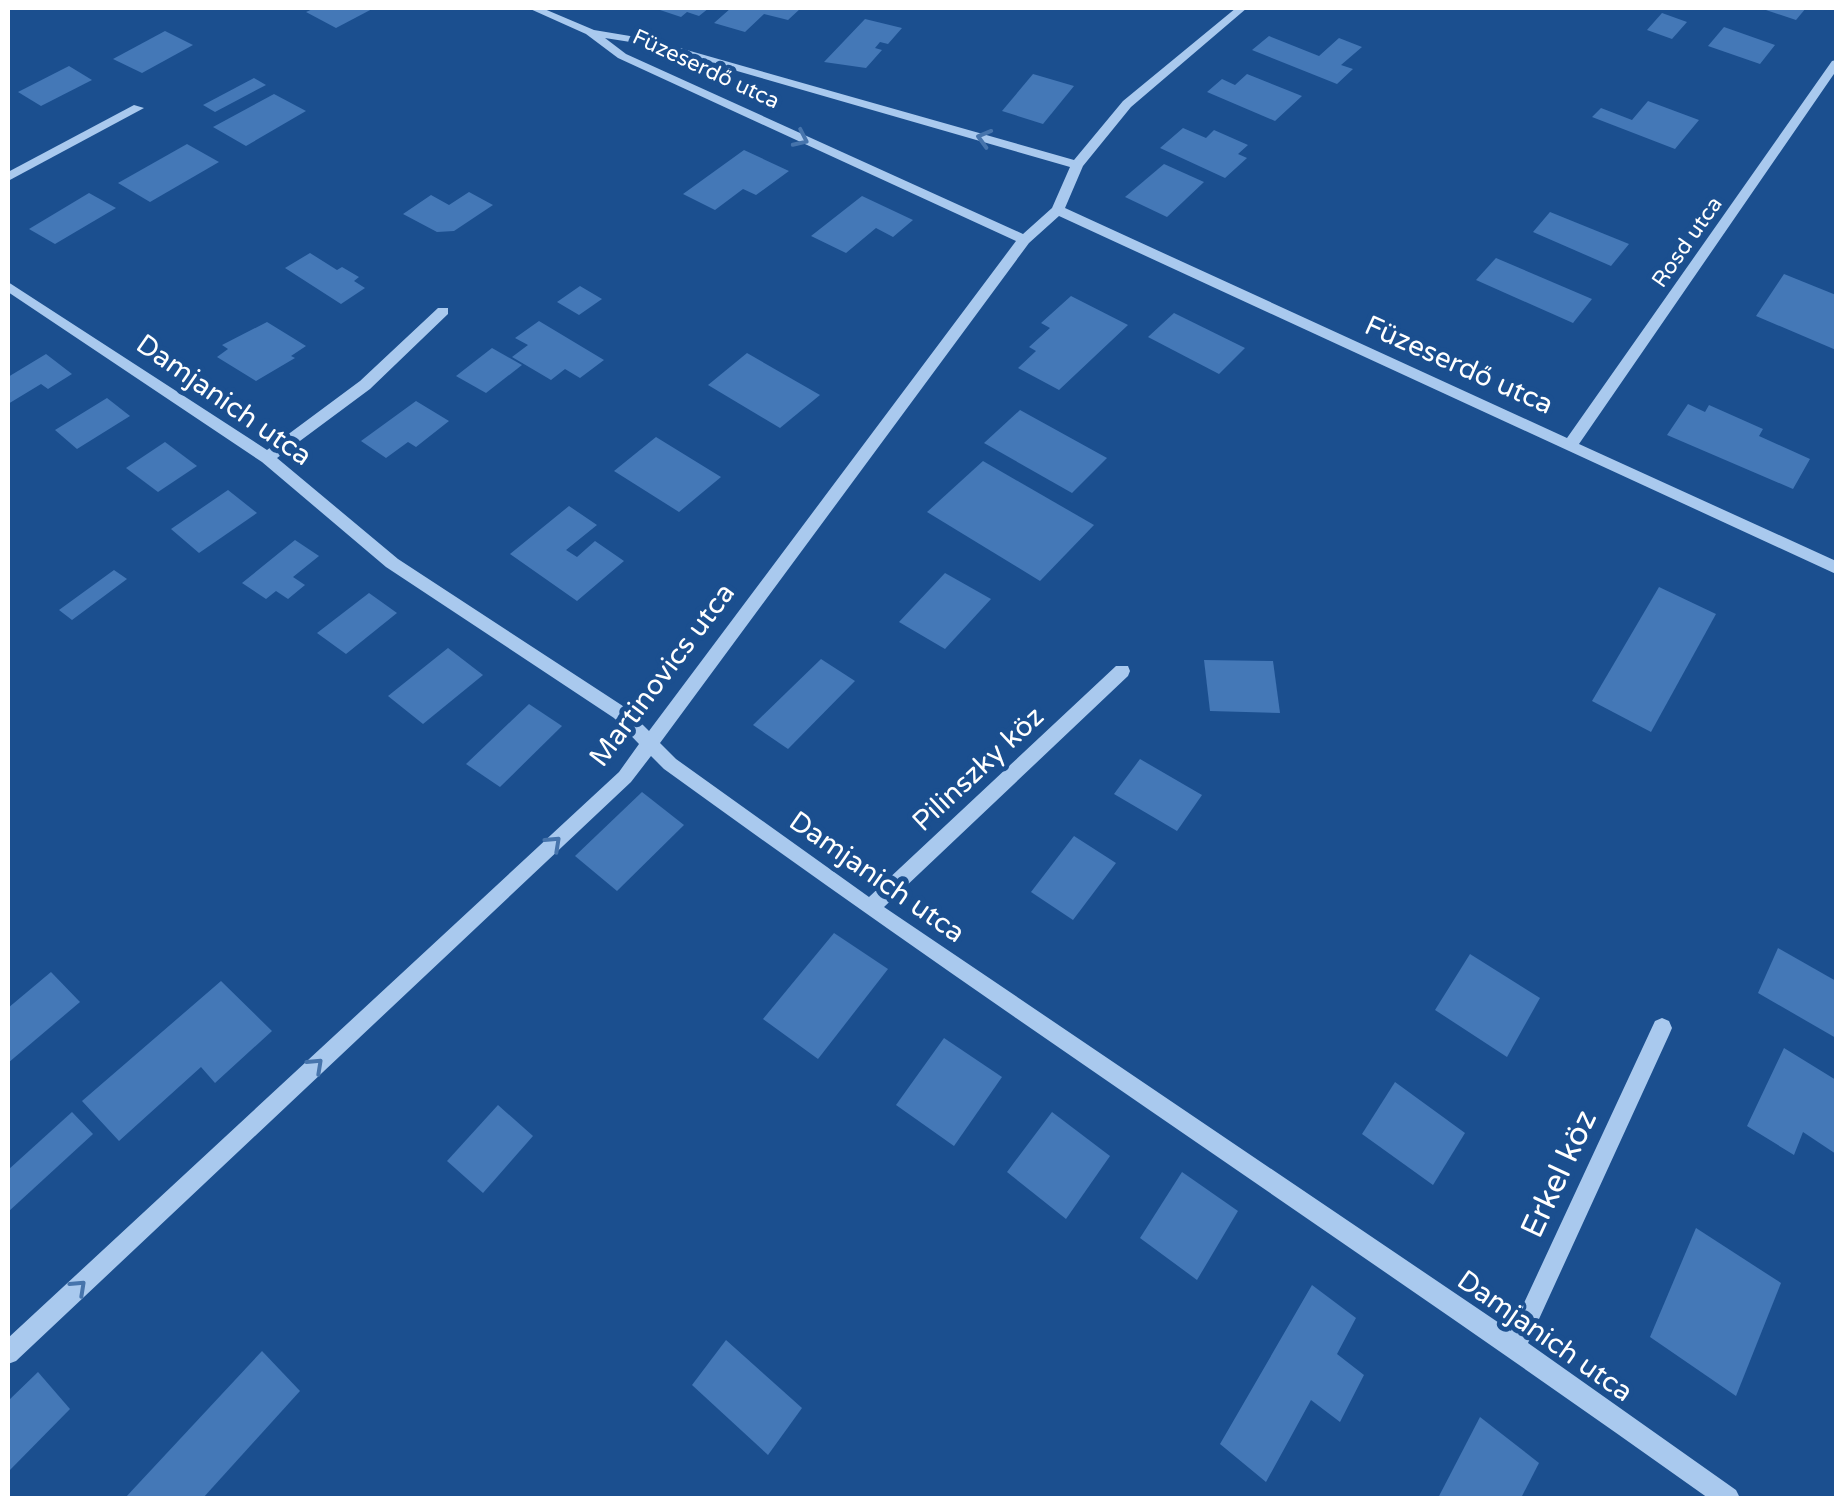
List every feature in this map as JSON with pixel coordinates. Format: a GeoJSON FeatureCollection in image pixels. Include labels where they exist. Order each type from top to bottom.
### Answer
{"type":"FeatureCollection","features":[{"type":"Feature","properties":{"kind":"street","name":"Füzeserdő utca"},"geometry":{"type":"LineString","coordinates":[[534,8],[590,32],[622,56],[1024,240]]}},
{"type":"Feature","properties":{"kind":"street","name":"Martinovics utca"},"geometry":{"type":"LineString","coordinates":[[8,1353],[625,777],[1024,240],[1058,210],[1078,165],[1127,104],[1242,8]]}},
{"type":"Feature","properties":{"kind":"street","name":"Füzeserdő utca"},"geometry":{"type":"LineString","coordinates":[[590,32],[644,41],[1078,165]]}},
{"type":"Feature","properties":{"kind":"street","name":"Rosd utca"},"geometry":{"type":"LineString","coordinates":[[1571,444],[1836,63]]}},
{"type":"Feature","properties":{"kind":"street"},"geometry":{"type":"LineString","coordinates":[[8,177],[138,108]]}},
{"type":"Feature","properties":{"kind":"street","name":"Füzeserdő utca"},"geometry":{"type":"LineString","coordinates":[[1058,210],[1836,568]]}},
{"type":"Feature","properties":{"kind":"street","name":"Damjanich utca"},"geometry":{"type":"LineString","coordinates":[[8,286],[267,458],[392,563],[620,714],[670,764],[870,908],[1728,1498]]}},
{"type":"Feature","properties":{"kind":"street"},"geometry":{"type":"LineString","coordinates":[[267,458],[365,386],[443,310]]}},
{"type":"Feature","properties":{"kind":"street","name":"Pilinszky köz"},"geometry":{"type":"LineString","coordinates":[[870,908],[1122,671]]}},
{"type":"Feature","properties":{"kind":"street","name":"Erkel köz"},"geometry":{"type":"LineString","coordinates":[[1515,1348],[1662,1028]]}},
{"type":"Feature","properties":{"kind":"building"},"geometry":{"type":"Polygon","coordinates":[[[315,8],[374,8],[336,28],[306,12],[315,8]]]}},
{"type":"Feature","properties":{"kind":"building"},"geometry":{"type":"Polygon","coordinates":[[[654,8],[709,8],[699,16],[687,12],[681,17],[654,8]]]}},
{"type":"Feature","properties":{"kind":"building"},"geometry":{"type":"Polygon","coordinates":[[[731,8],[801,8],[788,20],[764,14],[745,32],[714,23],[731,8]]]}},
{"type":"Feature","properties":{"kind":"building"},"geometry":{"type":"Polygon","coordinates":[[[1760,8],[1806,8],[1796,20],[1760,8]]]}},
{"type":"Feature","properties":{"kind":"building"},"geometry":{"type":"Polygon","coordinates":[[[1662,13],[1687,22],[1672,39],[1647,30],[1662,13]]]}},
{"type":"Feature","properties":{"kind":"building"},"geometry":{"type":"Polygon","coordinates":[[[865,19],[902,28],[888,44],[880,42],[875,48],[882,50],[866,68],[824,62],[865,19]]]}},
{"type":"Feature","properties":{"kind":"building"},"geometry":{"type":"Polygon","coordinates":[[[1724,27],[1775,45],[1760,64],[1708,46],[1724,27]]]}},
{"type":"Feature","properties":{"kind":"building"},"geometry":{"type":"Polygon","coordinates":[[[165,31],[193,45],[142,73],[113,59],[165,31]]]}},
{"type":"Feature","properties":{"kind":"building"},"geometry":{"type":"Polygon","coordinates":[[[1269,36],[1319,56],[1339,38],[1362,47],[1341,65],[1353,69],[1337,84],[1252,50],[1269,36]]]}},
{"type":"Feature","properties":{"kind":"building"},"geometry":{"type":"Polygon","coordinates":[[[69,66],[92,80],[41,106],[18,92],[69,66]]]}},
{"type":"Feature","properties":{"kind":"building"},"geometry":{"type":"Polygon","coordinates":[[[1033,74],[1074,86],[1043,124],[1002,111],[1033,74]]]}},
{"type":"Feature","properties":{"kind":"building"},"geometry":{"type":"Polygon","coordinates":[[[1247,74],[1302,96],[1275,121],[1207,92],[1222,79],[1235,85],[1247,74]]]}},
{"type":"Feature","properties":{"kind":"building"},"geometry":{"type":"Polygon","coordinates":[[[254,78],[266,85],[215,112],[203,105],[254,78]]]}},
{"type":"Feature","properties":{"kind":"building"},"geometry":{"type":"Polygon","coordinates":[[[274,94],[306,111],[246,146],[213,127],[274,94]]]}},
{"type":"Feature","properties":{"kind":"building"},"geometry":{"type":"Polygon","coordinates":[[[1648,101],[1699,120],[1675,149],[1592,117],[1601,108],[1632,120],[1648,101]]]}},
{"type":"Feature","properties":{"kind":"building"},"geometry":{"type":"Polygon","coordinates":[[[1183,128],[1206,138],[1214,130],[1248,145],[1238,154],[1247,158],[1225,178],[1160,148],[1183,128]]]}},
{"type":"Feature","properties":{"kind":"building"},"geometry":{"type":"Polygon","coordinates":[[[187,144],[219,162],[150,202],[118,183],[187,144]]]}},
{"type":"Feature","properties":{"kind":"building"},"geometry":{"type":"Polygon","coordinates":[[[744,150],[789,171],[756,195],[743,189],[715,210],[683,194],[744,150]]]}},
{"type":"Feature","properties":{"kind":"building"},"geometry":{"type":"Polygon","coordinates":[[[1164,164],[1204,182],[1167,217],[1125,197],[1164,164]]]}},
{"type":"Feature","properties":{"kind":"building"},"geometry":{"type":"Polygon","coordinates":[[[469,192],[493,205],[454,231],[437,232],[403,214],[431,195],[449,205],[469,192]]]}},
{"type":"Feature","properties":{"kind":"building"},"geometry":{"type":"Polygon","coordinates":[[[89,193],[116,208],[55,244],[29,229],[89,193]]]}},
{"type":"Feature","properties":{"kind":"building"},"geometry":{"type":"Polygon","coordinates":[[[862,196],[913,220],[893,237],[876,228],[846,253],[811,236],[862,196]]]}},
{"type":"Feature","properties":{"kind":"building"},"geometry":{"type":"Polygon","coordinates":[[[1550,212],[1629,244],[1611,266],[1533,232],[1550,212]]]}},
{"type":"Feature","properties":{"kind":"building"},"geometry":{"type":"Polygon","coordinates":[[[310,253],[337,270],[342,267],[359,277],[354,281],[365,288],[341,304],[285,268],[310,253]]]}},
{"type":"Feature","properties":{"kind":"building"},"geometry":{"type":"Polygon","coordinates":[[[1496,258],[1592,299],[1573,323],[1476,280],[1496,258]]]}},
{"type":"Feature","properties":{"kind":"building"},"geometry":{"type":"Polygon","coordinates":[[[1784,274],[1836,295],[1836,350],[1756,316],[1784,274]]]}},
{"type":"Feature","properties":{"kind":"building"},"geometry":{"type":"Polygon","coordinates":[[[580,286],[602,299],[579,315],[557,302],[580,286]]]}},
{"type":"Feature","properties":{"kind":"building"},"geometry":{"type":"Polygon","coordinates":[[[1071,296],[1128,325],[1059,390],[1018,368],[1036,351],[1029,347],[1050,328],[1041,323],[1071,296]]]}},
{"type":"Feature","properties":{"kind":"building"},"geometry":{"type":"Polygon","coordinates":[[[1174,313],[1245,348],[1219,374],[1148,337],[1174,313]]]}},
{"type":"Feature","properties":{"kind":"building"},"geometry":{"type":"Polygon","coordinates":[[[539,321],[604,360],[580,378],[565,369],[551,380],[512,357],[528,345],[515,338],[539,321]]]}},
{"type":"Feature","properties":{"kind":"building"},"geometry":{"type":"Polygon","coordinates":[[[267,322],[306,346],[291,356],[295,358],[256,381],[217,357],[228,349],[222,345],[267,322]]]}},
{"type":"Feature","properties":{"kind":"building"},"geometry":{"type":"Polygon","coordinates":[[[492,348],[522,365],[486,393],[456,376],[492,348]]]}},
{"type":"Feature","properties":{"kind":"building"},"geometry":{"type":"Polygon","coordinates":[[[747,353],[820,395],[780,428],[708,385],[747,353]]]}},
{"type":"Feature","properties":{"kind":"building"},"geometry":{"type":"Polygon","coordinates":[[[46,354],[72,374],[48,389],[41,384],[8,404],[8,377],[46,354]]]}},
{"type":"Feature","properties":{"kind":"building"},"geometry":{"type":"Polygon","coordinates":[[[107,398],[130,416],[77,449],[55,430],[107,398]]]}},
{"type":"Feature","properties":{"kind":"building"},"geometry":{"type":"Polygon","coordinates":[[[416,401],[449,421],[416,447],[408,442],[386,458],[361,441],[416,401]]]}},
{"type":"Feature","properties":{"kind":"building"},"geometry":{"type":"Polygon","coordinates":[[[1688,404],[1705,412],[1709,405],[1763,429],[1759,436],[1810,459],[1793,489],[1667,435],[1688,404]]]}},
{"type":"Feature","properties":{"kind":"building"},"geometry":{"type":"Polygon","coordinates":[[[1020,410],[1107,458],[1072,493],[984,443],[1020,410]]]}},
{"type":"Feature","properties":{"kind":"building"},"geometry":{"type":"Polygon","coordinates":[[[656,437],[721,477],[679,512],[614,471],[656,437]]]}},
{"type":"Feature","properties":{"kind":"building"},"geometry":{"type":"Polygon","coordinates":[[[165,442],[197,466],[158,492],[126,468],[165,442]]]}},
{"type":"Feature","properties":{"kind":"building"},"geometry":{"type":"Polygon","coordinates":[[[983,461],[1094,525],[1040,581],[927,512],[983,461]]]}},
{"type":"Feature","properties":{"kind":"building"},"geometry":{"type":"Polygon","coordinates":[[[228,490],[257,513],[199,553],[171,529],[228,490]]]}},
{"type":"Feature","properties":{"kind":"building"},"geometry":{"type":"Polygon","coordinates":[[[569,506],[597,525],[566,550],[577,557],[595,541],[624,561],[577,601],[510,554],[569,506]]]}},
{"type":"Feature","properties":{"kind":"building"},"geometry":{"type":"Polygon","coordinates":[[[295,540],[319,556],[293,577],[305,585],[288,599],[276,591],[266,599],[242,583],[295,540]]]}},
{"type":"Feature","properties":{"kind":"building"},"geometry":{"type":"Polygon","coordinates":[[[114,570],[127,579],[72,620],[59,610],[114,570]]]}},
{"type":"Feature","properties":{"kind":"building"},"geometry":{"type":"Polygon","coordinates":[[[945,573],[991,599],[945,649],[899,622],[945,573]]]}},
{"type":"Feature","properties":{"kind":"building"},"geometry":{"type":"Polygon","coordinates":[[[1659,587],[1716,614],[1651,732],[1592,701],[1659,587]]]}},
{"type":"Feature","properties":{"kind":"building"},"geometry":{"type":"Polygon","coordinates":[[[369,593],[397,613],[346,654],[317,633],[369,593]]]}},
{"type":"Feature","properties":{"kind":"building"},"geometry":{"type":"Polygon","coordinates":[[[448,648],[483,675],[423,724],[388,696],[448,648]]]}},
{"type":"Feature","properties":{"kind":"building"},"geometry":{"type":"Polygon","coordinates":[[[821,659],[855,681],[788,749],[753,725],[821,659]]]}},
{"type":"Feature","properties":{"kind":"building"},"geometry":{"type":"Polygon","coordinates":[[[1204,660],[1273,661],[1280,713],[1210,711],[1204,660]]]}},
{"type":"Feature","properties":{"kind":"building"},"geometry":{"type":"Polygon","coordinates":[[[529,704],[562,726],[500,787],[466,764],[529,704]]]}},
{"type":"Feature","properties":{"kind":"building"},"geometry":{"type":"Polygon","coordinates":[[[1140,759],[1202,795],[1177,831],[1114,794],[1140,759]]]}},
{"type":"Feature","properties":{"kind":"building"},"geometry":{"type":"Polygon","coordinates":[[[642,792],[684,825],[617,891],[575,856],[642,792]]]}},
{"type":"Feature","properties":{"kind":"building"},"geometry":{"type":"Polygon","coordinates":[[[1074,836],[1116,863],[1073,920],[1031,892],[1074,836]]]}},
{"type":"Feature","properties":{"kind":"building"},"geometry":{"type":"Polygon","coordinates":[[[834,933],[888,969],[818,1059],[763,1019],[834,933]]]}},
{"type":"Feature","properties":{"kind":"building"},"geometry":{"type":"Polygon","coordinates":[[[1778,948],[1836,981],[1836,1038],[1758,993],[1778,948]]]}},
{"type":"Feature","properties":{"kind":"building"},"geometry":{"type":"Polygon","coordinates":[[[1470,954],[1540,998],[1507,1057],[1435,1010],[1470,954]]]}},
{"type":"Feature","properties":{"kind":"building"},"geometry":{"type":"Polygon","coordinates":[[[51,972],[80,1002],[8,1063],[8,1008],[51,972]]]}},
{"type":"Feature","properties":{"kind":"building"},"geometry":{"type":"Polygon","coordinates":[[[221,981],[272,1031],[215,1083],[201,1067],[119,1141],[82,1101],[221,981]]]}},
{"type":"Feature","properties":{"kind":"building"},"geometry":{"type":"Polygon","coordinates":[[[944,1038],[1002,1077],[954,1146],[896,1105],[944,1038]]]}},
{"type":"Feature","properties":{"kind":"building"},"geometry":{"type":"Polygon","coordinates":[[[1784,1048],[1836,1080],[1836,1154],[1803,1132],[1794,1155],[1747,1126],[1784,1048]]]}},
{"type":"Feature","properties":{"kind":"building"},"geometry":{"type":"Polygon","coordinates":[[[1395,1082],[1465,1133],[1433,1185],[1362,1134],[1395,1082]]]}},
{"type":"Feature","properties":{"kind":"building"},"geometry":{"type":"Polygon","coordinates":[[[498,1105],[533,1136],[483,1193],[447,1161],[498,1105]]]}},
{"type":"Feature","properties":{"kind":"building"},"geometry":{"type":"Polygon","coordinates":[[[72,1112],[93,1134],[8,1212],[8,1170],[72,1112]]]}},
{"type":"Feature","properties":{"kind":"building"},"geometry":{"type":"Polygon","coordinates":[[[1052,1112],[1110,1156],[1066,1219],[1007,1172],[1052,1112]]]}},
{"type":"Feature","properties":{"kind":"building"},"geometry":{"type":"Polygon","coordinates":[[[1182,1172],[1238,1211],[1197,1280],[1140,1238],[1182,1172]]]}},
{"type":"Feature","properties":{"kind":"building"},"geometry":{"type":"Polygon","coordinates":[[[1696,1228],[1781,1283],[1736,1396],[1650,1337],[1696,1228]]]}},
{"type":"Feature","properties":{"kind":"building"},"geometry":{"type":"Polygon","coordinates":[[[1312,1285],[1356,1318],[1337,1354],[1364,1375],[1340,1422],[1311,1400],[1266,1482],[1220,1444],[1312,1285]]]}},
{"type":"Feature","properties":{"kind":"building"},"geometry":{"type":"Polygon","coordinates":[[[726,1340],[802,1408],[768,1455],[692,1385],[726,1340]]]}},
{"type":"Feature","properties":{"kind":"building"},"geometry":{"type":"Polygon","coordinates":[[[262,1351],[300,1391],[203,1498],[125,1498],[262,1351]]]}},
{"type":"Feature","properties":{"kind":"building"},"geometry":{"type":"Polygon","coordinates":[[[38,1372],[70,1409],[8,1472],[8,1401],[38,1372]]]}},
{"type":"Feature","properties":{"kind":"building"},"geometry":{"type":"Polygon","coordinates":[[[1480,1417],[1539,1463],[1521,1498],[1438,1498],[1480,1417]]]}}]}
